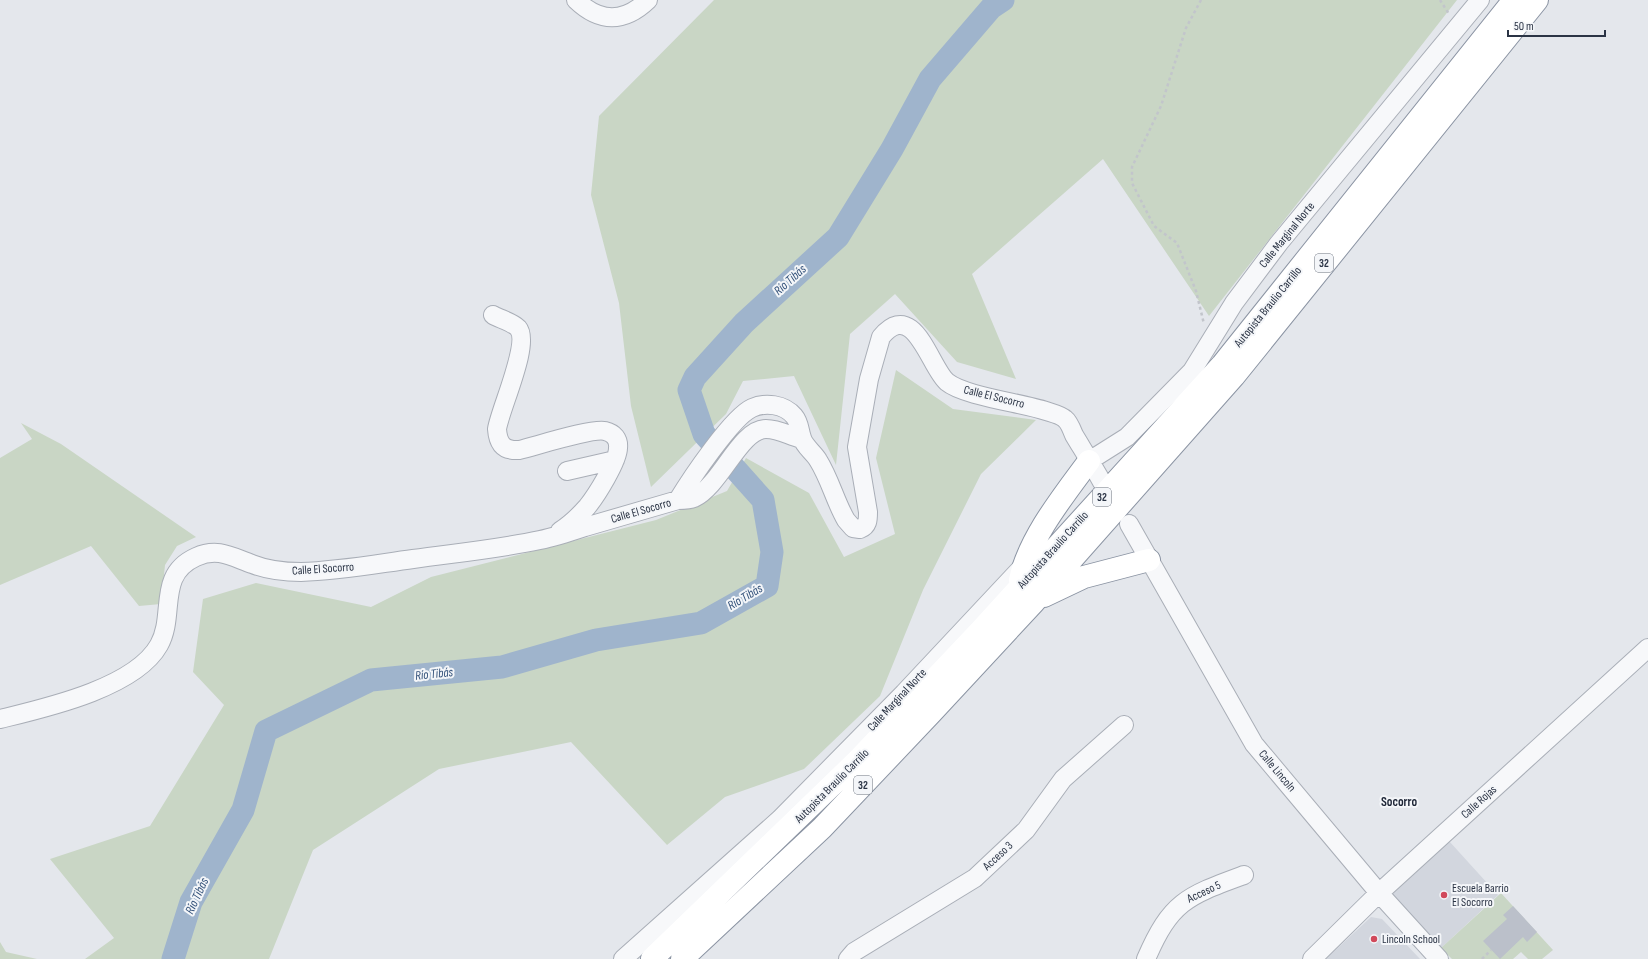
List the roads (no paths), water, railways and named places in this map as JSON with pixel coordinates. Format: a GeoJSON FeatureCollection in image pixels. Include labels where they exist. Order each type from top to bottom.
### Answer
{"type":"FeatureCollection","features":[{"type":"Feature","properties":{"kind":"highway","name":"Autopista Braulio Carrillo"},"geometry":{"type":"LineString","coordinates":[[682,959],[822,828],[932,712],[1026,594],[1222,365],[1514,0]]}},
{"type":"Feature","properties":{"kind":"highway","name":"Autopista Braulio Carrillo"},"geometry":{"type":"LineString","coordinates":[[652,959],[857,761],[1026,594],[1234,376],[1537,0]]}},
{"type":"Feature","properties":{"kind":"highway"},"geometry":{"type":"LineString","coordinates":[[1089,461],[1052,515],[1024,565],[1026,594],[1149,560]]}},
{"type":"Feature","properties":{"kind":"street"},"geometry":{"type":"LineString","coordinates":[[576,0],[596,15],[611,18],[625,16],[641,7],[648,0]]}},
{"type":"Feature","properties":{"kind":"street","name":"Calle Marginal Norte"},"geometry":{"type":"LineString","coordinates":[[1089,461],[1127,437],[1192,371],[1234,303],[1279,243],[1480,0]]}},
{"type":"Feature","properties":{"kind":"street"},"geometry":{"type":"LineString","coordinates":[[493,315],[517,327],[521,333],[520,357],[499,418],[497,429],[498,439],[504,447],[511,450],[519,450],[596,430],[605,431],[612,434],[617,439],[618,449],[615,460],[589,506],[573,522],[542,540]]}},
{"type":"Feature","properties":{"kind":"street","name":"Calle El Socorro"},"geometry":{"type":"LineString","coordinates":[[678,500],[704,461],[740,416],[751,408],[764,405],[774,405],[790,411],[795,417],[800,427],[802,439],[818,460],[846,520],[853,528],[860,529],[864,527],[868,521],[868,512],[857,446],[862,413],[869,378],[881,337],[886,332],[899,326],[910,327],[917,333],[924,342],[936,371],[948,383],[976,394],[1031,406],[1066,419],[1102,482]]}},
{"type":"Feature","properties":{"kind":"street","name":"Calle El Socorro"},"geometry":{"type":"LineString","coordinates":[[0,719],[71,700],[111,684],[144,664],[159,646],[166,628],[166,608],[171,582],[182,566],[197,556],[217,553],[233,555],[252,564],[287,572],[326,571],[542,540],[678,500],[693,498],[713,483],[745,440],[752,433],[767,429],[784,432],[802,439]]}},
{"type":"Feature","properties":{"kind":"street"},"geometry":{"type":"LineString","coordinates":[[566,471],[615,460]]}},
{"type":"Feature","properties":{"kind":"street"},"geometry":{"type":"LineString","coordinates":[[1129,524],[1149,560]]}},
{"type":"Feature","properties":{"kind":"street","name":"Calle Lincoln"},"geometry":{"type":"LineString","coordinates":[[1149,560],[1254,744],[1379,893],[1439,959]]}},
{"type":"Feature","properties":{"kind":"street","name":"Calle Marginal Norte"},"geometry":{"type":"LineString","coordinates":[[623,959],[730,865],[791,808],[904,693],[1024,565]]}},
{"type":"Feature","properties":{"kind":"street","name":"Calle Rojas"},"geometry":{"type":"LineString","coordinates":[[1312,959],[1379,893],[1648,648]]}},
{"type":"Feature","properties":{"kind":"street","name":"Acceso 3"},"geometry":{"type":"LineString","coordinates":[[848,959],[854,952],[975,878],[1026,830],[1063,779],[1124,725]]}},
{"type":"Feature","properties":{"kind":"street","name":"Acceso 5"},"geometry":{"type":"LineString","coordinates":[[1146,959],[1156,937],[1169,916],[1185,900],[1200,891],[1244,876]]}},
{"type":"Feature","properties":{"kind":"waterway","name":"Río Tibás"},"geometry":{"type":"LineString","coordinates":[[173,959],[191,902],[243,810],[266,731],[371,680],[502,667],[596,640],[701,623],[767,586],[772,552],[763,500],[704,434],[689,390],[695,377],[744,323],[838,237],[892,149],[930,79],[991,8],[1003,0]]}},
{"type":"Feature","properties":{"kind":"place","name":"Escuela Barrio El Socorro"},"geometry":{"type":"Point","coordinates":[1444,895]}},
{"type":"Feature","properties":{"kind":"place","name":"Lincoln School"},"geometry":{"type":"Point","coordinates":[1374,939]}},
{"type":"Feature","properties":{"kind":"district","name":"Socorro"},"geometry":{"type":"Point","coordinates":[1399,802]}}]}
